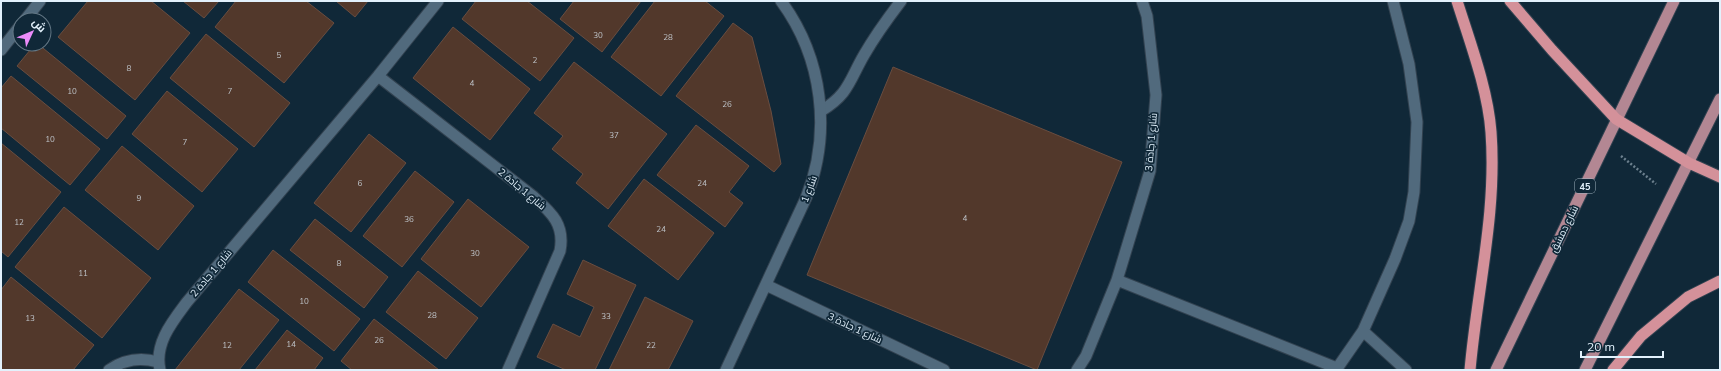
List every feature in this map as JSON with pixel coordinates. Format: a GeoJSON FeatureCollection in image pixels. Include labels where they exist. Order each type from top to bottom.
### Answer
{"type":"FeatureCollection","features":[{"type":"Feature","properties":{"kind":"highway"},"geometry":{"type":"LineString","coordinates":[[1457,1],[1482,84],[1491,131],[1491,208],[1470,370]]}},
{"type":"Feature","properties":{"kind":"highway"},"geometry":{"type":"LineString","coordinates":[[1510,1],[1552,50],[1616,119],[1688,163],[1720,177]]}},
{"type":"Feature","properties":{"kind":"highway"},"geometry":{"type":"LineString","coordinates":[[1613,370],[1640,336],[1688,297],[1720,281]]}},
{"type":"Feature","properties":{"kind":"main road","name":"شارع دمشق"},"geometry":{"type":"LineString","coordinates":[[1496,370],[1674,1]]}},
{"type":"Feature","properties":{"kind":"main road"},"geometry":{"type":"LineString","coordinates":[[1585,370],[1720,99]]}},
{"type":"Feature","properties":{"kind":"street"},"geometry":{"type":"LineString","coordinates":[[31,12],[40,1]]}},
{"type":"Feature","properties":{"kind":"street","name":"شارع 1 جادة 2"},"geometry":{"type":"LineString","coordinates":[[159,366],[159,350],[163,338],[187,302],[378,76],[438,1]]}},
{"type":"Feature","properties":{"kind":"street","name":"شارع 1"},"geometry":{"type":"LineString","coordinates":[[726,370],[815,177],[820,151],[821,111],[813,66],[805,43],[795,23],[781,1]]}},
{"type":"Feature","properties":{"kind":"street"},"geometry":{"type":"LineString","coordinates":[[821,111],[834,104],[843,94],[864,56],[901,1]]}},
{"type":"Feature","properties":{"kind":"street","name":"شارع 1 جادة 3"},"geometry":{"type":"LineString","coordinates":[[1077,370],[1086,356],[1117,280],[1150,171],[1156,95],[1147,16],[1142,1]]}},
{"type":"Feature","properties":{"kind":"street"},"geometry":{"type":"LineString","coordinates":[[1117,280],[1337,369],[1363,331],[1396,259],[1408,221],[1414,192],[1417,122],[1409,64],[1393,1]]}},
{"type":"Feature","properties":{"kind":"street"},"geometry":{"type":"LineString","coordinates":[[1,50],[12,36]]}},
{"type":"Feature","properties":{"kind":"street","name":"شارع 1 جادة 2"},"geometry":{"type":"LineString","coordinates":[[378,76],[534,197],[549,212],[559,226],[562,241],[560,251],[508,370]]}},
{"type":"Feature","properties":{"kind":"street","name":"شارع 1 جادة 3"},"geometry":{"type":"LineString","coordinates":[[766,286],[944,370]]}},
{"type":"Feature","properties":{"kind":"street"},"geometry":{"type":"LineString","coordinates":[[1363,331],[1406,370]]}},
{"type":"Feature","properties":{"kind":"street"},"geometry":{"type":"LineString","coordinates":[[109,370],[120,363],[142,358],[159,366]]}},
{"type":"Feature","properties":{"kind":"path"},"geometry":{"type":"LineString","coordinates":[[1606,144],[1672,197]]}},
{"type":"Feature","properties":{"kind":"building"},"geometry":{"type":"Polygon","coordinates":[[[88,1],[151,1],[190,33],[135,100],[58,37],[88,1]]]}},
{"type":"Feature","properties":{"kind":"building"},"geometry":{"type":"Polygon","coordinates":[[[183,1],[219,1],[204,18],[183,1]]]}},
{"type":"Feature","properties":{"kind":"building"},"geometry":{"type":"Polygon","coordinates":[[[236,1],[306,1],[334,23],[284,83],[215,27],[236,1]]]}},
{"type":"Feature","properties":{"kind":"building"},"geometry":{"type":"Polygon","coordinates":[[[336,1],[368,1],[355,17],[336,1]]]}},
{"type":"Feature","properties":{"kind":"building"},"geometry":{"type":"Polygon","coordinates":[[[476,1],[527,1],[574,38],[540,81],[462,19],[476,1]]]}},
{"type":"Feature","properties":{"kind":"building"},"geometry":{"type":"Polygon","coordinates":[[[574,1],[641,1],[602,52],[560,19],[574,1]]]}},
{"type":"Feature","properties":{"kind":"building"},"geometry":{"type":"Polygon","coordinates":[[[655,1],[705,1],[724,16],[661,96],[611,57],[655,1]]]}},
{"type":"Feature","properties":{"kind":"building"},"geometry":{"type":"Polygon","coordinates":[[[733,23],[752,37],[771,111],[781,164],[774,172],[676,96],[733,23]]]}},
{"type":"Feature","properties":{"kind":"building"},"geometry":{"type":"Polygon","coordinates":[[[453,27],[530,89],[490,140],[413,78],[453,27]]]}},
{"type":"Feature","properties":{"kind":"building"},"geometry":{"type":"Polygon","coordinates":[[[206,34],[290,103],[254,147],[170,78],[206,34]]]}},
{"type":"Feature","properties":{"kind":"building"},"geometry":{"type":"Polygon","coordinates":[[[28,52],[48,52],[126,116],[107,139],[17,66],[28,52]]]}},
{"type":"Feature","properties":{"kind":"building"},"geometry":{"type":"Polygon","coordinates":[[[574,62],[667,134],[608,209],[576,183],[583,174],[552,149],[563,136],[534,113],[574,62]]]}},
{"type":"Feature","properties":{"kind":"building"},"geometry":{"type":"Polygon","coordinates":[[[893,67],[1122,162],[1037,370],[807,275],[893,67]]]}},
{"type":"Feature","properties":{"kind":"building"},"geometry":{"type":"Polygon","coordinates":[[[11,76],[100,149],[70,185],[1,128],[1,88],[11,76]]]}},
{"type":"Feature","properties":{"kind":"building"},"geometry":{"type":"Polygon","coordinates":[[[167,91],[238,149],[202,192],[132,134],[167,91]]]}},
{"type":"Feature","properties":{"kind":"building"},"geometry":{"type":"Polygon","coordinates":[[[696,125],[749,166],[729,192],[743,203],[725,227],[657,175],[696,125]]]}},
{"type":"Feature","properties":{"kind":"building"},"geometry":{"type":"Polygon","coordinates":[[[369,134],[406,163],[351,232],[314,203],[369,134]]]}},
{"type":"Feature","properties":{"kind":"building"},"geometry":{"type":"Polygon","coordinates":[[[1,143],[61,192],[8,257],[1,251],[1,143]]]}},
{"type":"Feature","properties":{"kind":"building"},"geometry":{"type":"Polygon","coordinates":[[[122,146],[194,206],[158,250],[85,190],[122,146]]]}},
{"type":"Feature","properties":{"kind":"building"},"geometry":{"type":"Polygon","coordinates":[[[415,171],[454,202],[402,267],[363,236],[415,171]]]}},
{"type":"Feature","properties":{"kind":"building"},"geometry":{"type":"Polygon","coordinates":[[[644,179],[714,233],[678,280],[608,226],[644,179]]]}},
{"type":"Feature","properties":{"kind":"building"},"geometry":{"type":"Polygon","coordinates":[[[468,199],[529,247],[481,307],[421,259],[468,199]]]}},
{"type":"Feature","properties":{"kind":"building"},"geometry":{"type":"Polygon","coordinates":[[[64,207],[151,278],[102,338],[15,267],[64,207]]]}},
{"type":"Feature","properties":{"kind":"building"},"geometry":{"type":"Polygon","coordinates":[[[315,219],[388,277],[364,308],[290,250],[315,219]]]}},
{"type":"Feature","properties":{"kind":"building"},"geometry":{"type":"Polygon","coordinates":[[[273,250],[360,319],[334,351],[248,282],[273,250]]]}},
{"type":"Feature","properties":{"kind":"building"},"geometry":{"type":"Polygon","coordinates":[[[583,260],[636,285],[595,370],[566,370],[537,357],[553,324],[580,337],[594,307],[567,294],[583,260]]]}},
{"type":"Feature","properties":{"kind":"building"},"geometry":{"type":"Polygon","coordinates":[[[418,271],[478,318],[446,359],[386,312],[418,271]]]}},
{"type":"Feature","properties":{"kind":"building"},"geometry":{"type":"Polygon","coordinates":[[[11,277],[94,345],[73,370],[1,370],[1,290],[11,277]]]}},
{"type":"Feature","properties":{"kind":"building"},"geometry":{"type":"Polygon","coordinates":[[[239,289],[279,320],[239,370],[175,370],[239,289]]]}},
{"type":"Feature","properties":{"kind":"building"},"geometry":{"type":"Polygon","coordinates":[[[645,297],[693,321],[668,370],[609,370],[645,297]]]}},
{"type":"Feature","properties":{"kind":"building"},"geometry":{"type":"Polygon","coordinates":[[[374,319],[439,370],[352,370],[341,361],[374,319]]]}},
{"type":"Feature","properties":{"kind":"building"},"geometry":{"type":"Polygon","coordinates":[[[287,330],[323,358],[314,370],[255,370],[287,330]]]}}]}
